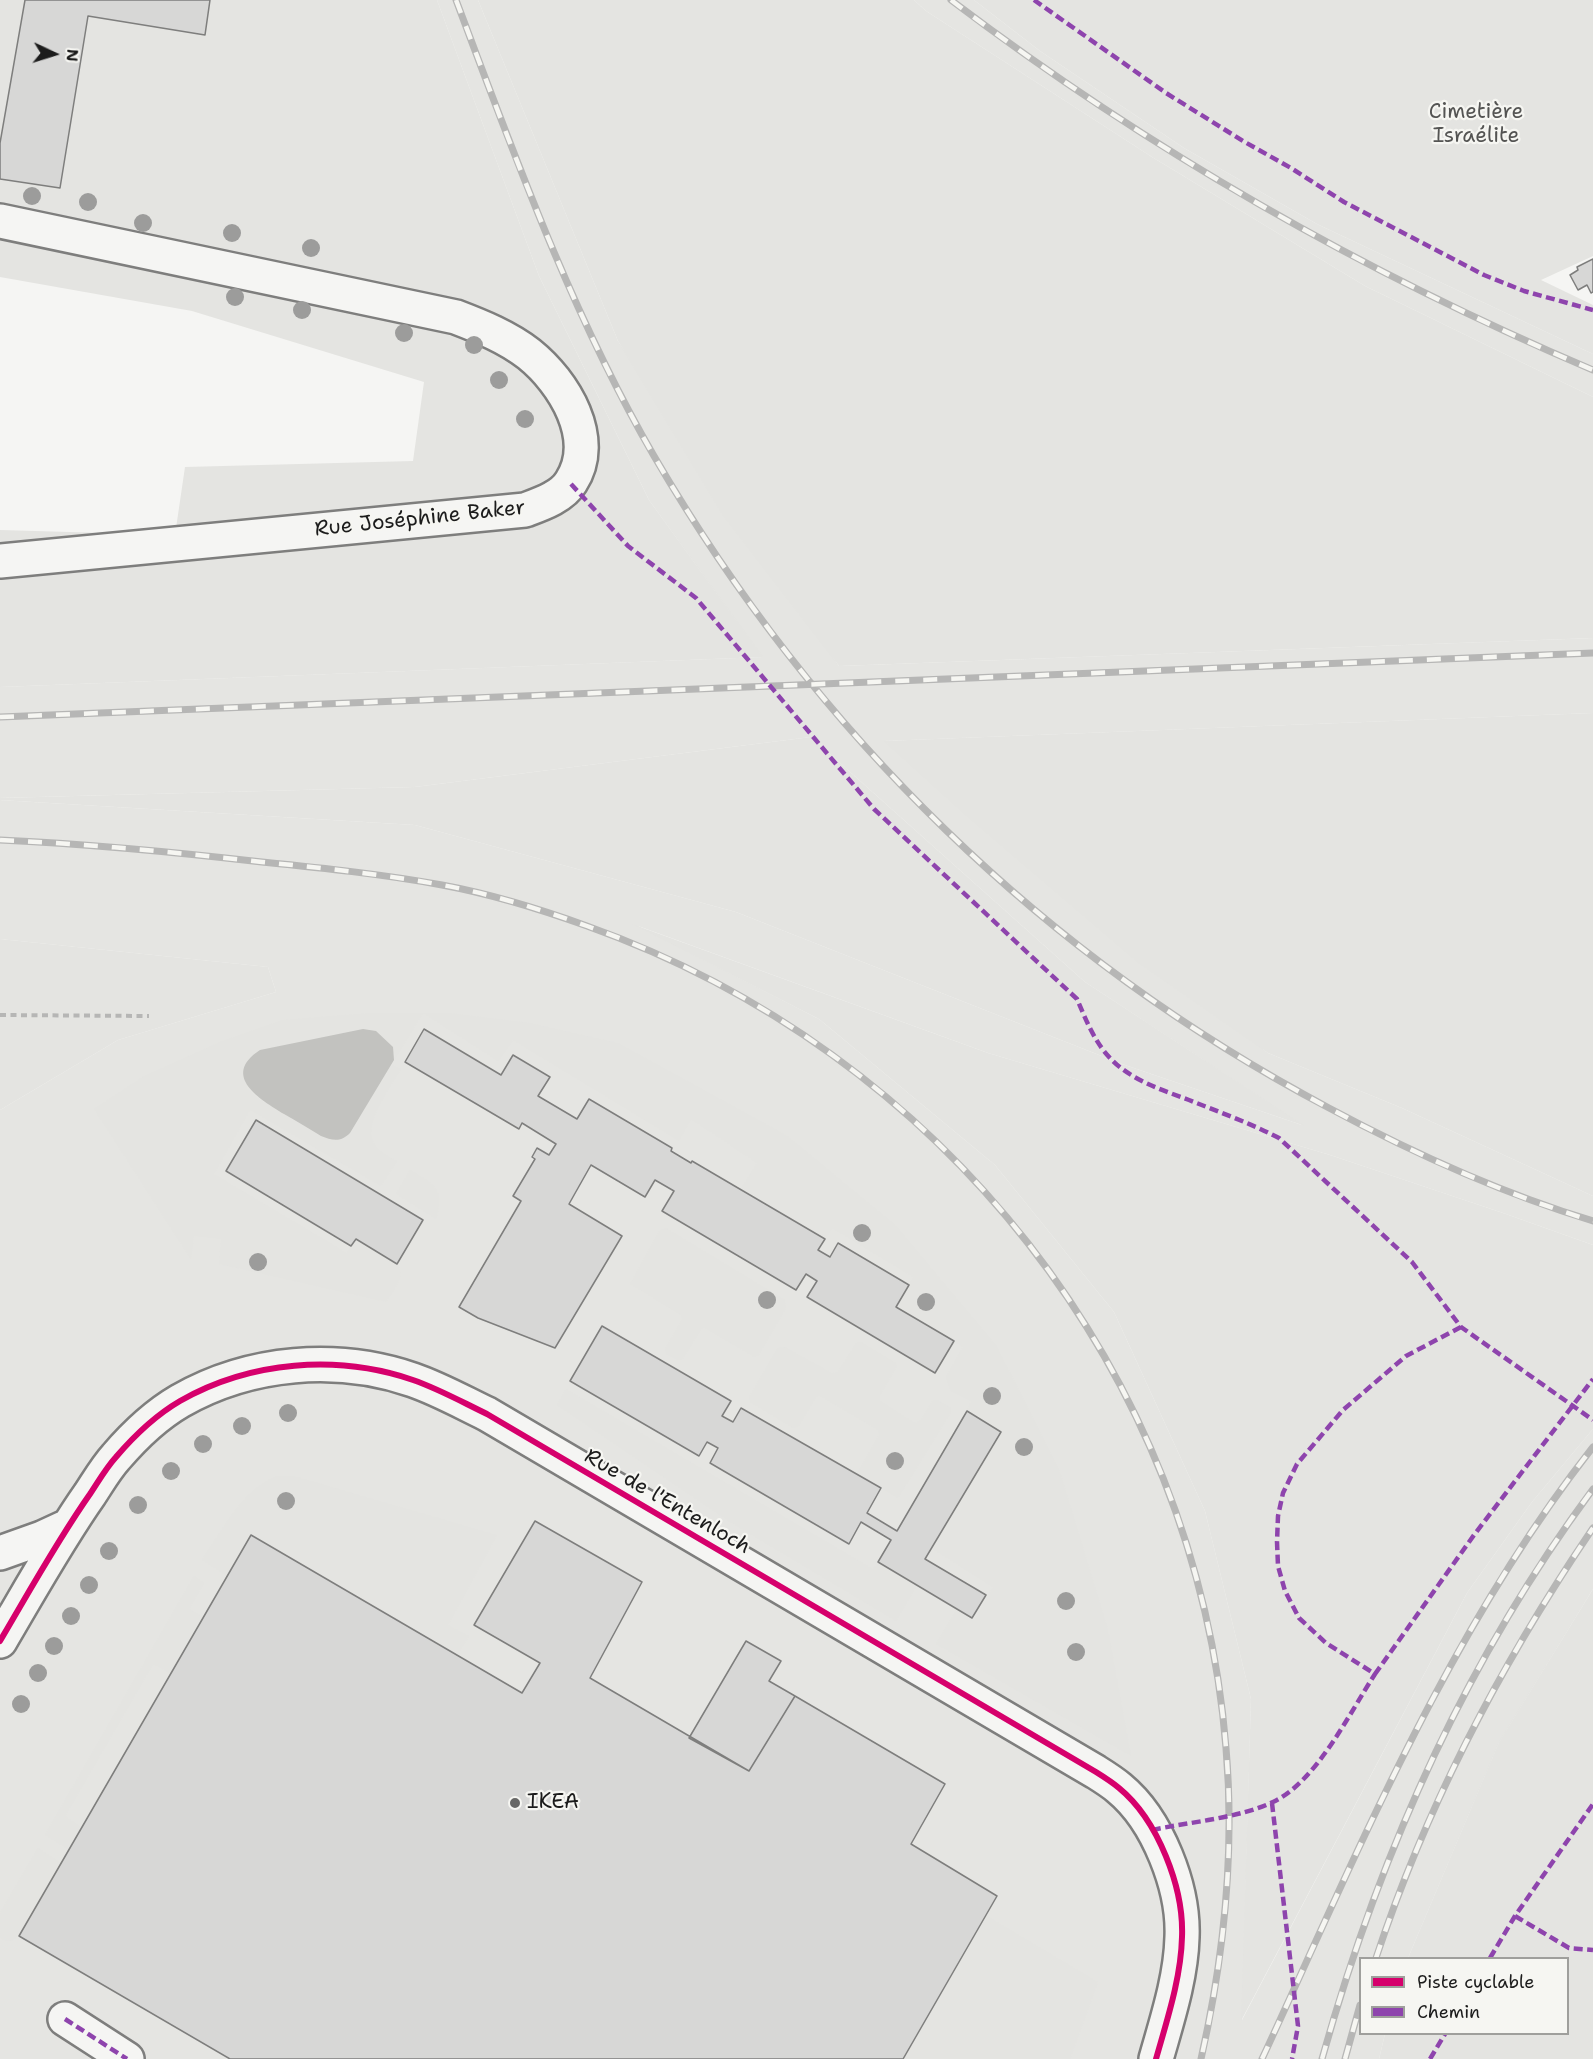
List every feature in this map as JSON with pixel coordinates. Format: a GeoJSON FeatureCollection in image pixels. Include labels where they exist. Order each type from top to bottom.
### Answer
{"type":"FeatureCollection","features":[{"type":"Feature","properties":{"kind":"street","name":"Rue Joséphine Baker"},"geometry":{"type":"LineString","coordinates":[[0,220],[456,317],[483,327],[530,355],[551,375],[565,398],[579,429],[582,447],[578,468],[571,483],[557,495],[525,510],[0,561]]}},
{"type":"Feature","properties":{"kind":"street","name":"Rue de l'Entenloch"},"geometry":{"type":"LineString","coordinates":[[0,1641],[68,1526],[114,1458],[146,1427],[178,1402],[230,1378],[260,1370],[302,1365],[378,1370],[412,1380],[442,1391],[497,1420],[1096,1772],[1120,1789],[1152,1830],[1172,1871],[1179,1902],[1182,1937],[1178,1975],[1156,2059]]}},
{"type":"Feature","properties":{"kind":"street"},"geometry":{"type":"LineString","coordinates":[[0,1553],[68,1526]]}},
{"type":"Feature","properties":{"kind":"street"},"geometry":{"type":"LineString","coordinates":[[65,2019],[127,2059]]}},
{"type":"Feature","properties":{"kind":"path"},"geometry":{"type":"LineString","coordinates":[[0,1015],[148,1016]]}},
{"type":"Feature","properties":{"kind":"shaded area"},"geometry":{"type":"Polygon","coordinates":[[[437,0],[478,0],[618,341],[839,666],[1593,638],[1593,713],[885,741],[1268,1053],[1402,1108],[1593,1196],[1593,1245],[1330,1155],[988,1053],[638,926],[819,1019],[995,1165],[1114,1312],[1205,1511],[1251,1699],[1242,2020],[1467,1593],[1532,1502],[1593,1429],[1593,1589],[1499,1743],[1408,1957],[1359,1957],[1359,2035],[1385,2035],[1379,2059],[0,2059],[0,1110],[118,1040],[276,992],[268,967],[0,939],[0,800],[415,825],[736,912],[1122,1064],[1302,1125],[1085,982],[811,737],[415,787],[0,798],[0,687],[762,657],[649,500],[539,276],[437,0]]]}},
{"type":"Feature","properties":{"kind":"shaded area"},"geometry":{"type":"Polygon","coordinates":[[[914,0],[974,0],[1040,51],[1184,148],[1317,224],[1593,354],[1593,397],[1365,286],[1152,157],[926,11],[914,0]]]}},
{"type":"Feature","properties":{"kind":"shaded area"},"geometry":{"type":"Polygon","coordinates":[[[363,1029],[376,1031],[393,1047],[394,1060],[350,1133],[343,1138],[333,1140],[321,1136],[284,1114],[256,1094],[244,1078],[244,1069],[249,1060],[260,1050],[363,1029]]]}},
{"type":"Feature","properties":{"kind":"green space"},"geometry":{"type":"Polygon","coordinates":[[[0,0],[437,0],[539,276],[649,500],[763,657],[0,687],[0,530],[175,535],[185,467],[413,461],[424,382],[192,311],[0,277],[0,0]]]}},
{"type":"Feature","properties":{"kind":"green space"},"geometry":{"type":"Polygon","coordinates":[[[478,0],[914,0],[926,11],[1152,157],[1365,286],[1593,397],[1593,638],[839,666],[722,514],[618,341],[478,0]]]}},
{"type":"Feature","properties":{"kind":"green space","name":"Cimetière Israélite"},"geometry":{"type":"Polygon","coordinates":[[[974,0],[1593,0],[1593,256],[1541,280],[1593,305],[1593,354],[1317,224],[1184,148],[1040,51],[974,0]]]}},
{"type":"Feature","properties":{"kind":"green space"},"geometry":{"type":"Polygon","coordinates":[[[1593,713],[1593,1196],[1402,1108],[1268,1053],[1140,964],[968,817],[884,741],[1593,713]]]}},
{"type":"Feature","properties":{"kind":"green space"},"geometry":{"type":"Polygon","coordinates":[[[811,737],[1085,982],[1305,1126],[1122,1064],[736,912],[415,825],[0,800],[0,798],[415,787],[811,737]]]}},
{"type":"Feature","properties":{"kind":"green space"},"geometry":{"type":"Polygon","coordinates":[[[632,924],[988,1053],[1330,1155],[1593,1245],[1593,1429],[1532,1502],[1467,1593],[1241,2021],[1251,1699],[1205,1511],[1114,1312],[995,1165],[819,1019],[632,924]]]}},
{"type":"Feature","properties":{"kind":"green space"},"geometry":{"type":"Polygon","coordinates":[[[0,939],[268,967],[276,992],[118,1040],[0,1110],[0,939]]]}},
{"type":"Feature","properties":{"kind":"green space"},"geometry":{"type":"Polygon","coordinates":[[[369,1013],[423,1013],[394,1060],[395,1054],[370,1029],[363,1029],[260,1050],[247,1088],[257,1098],[321,1136],[337,1140],[350,1133],[392,1065],[401,1069],[377,1110],[371,1133],[380,1151],[397,1161],[381,1186],[250,1110],[214,1174],[347,1253],[356,1239],[397,1264],[400,1269],[400,1278],[386,1302],[219,1264],[221,1239],[194,1236],[191,1259],[94,1109],[144,1076],[222,1041],[282,1020],[369,1013]]]}},
{"type":"Feature","properties":{"kind":"green space"},"geometry":{"type":"Polygon","coordinates":[[[423,1013],[449,1013],[530,1023],[618,1043],[786,1135],[895,1225],[997,1347],[1060,1472],[1108,1630],[1131,1756],[936,1644],[957,1609],[975,1620],[993,1587],[931,1548],[1001,1432],[967,1411],[971,1401],[951,1391],[946,1377],[963,1347],[896,1307],[913,1277],[832,1228],[825,1239],[741,1189],[757,1163],[691,1119],[679,1141],[513,1040],[498,1061],[423,1013]]]}},
{"type":"Feature","properties":{"kind":"green space"},"geometry":{"type":"Polygon","coordinates":[[[410,1170],[435,1188],[439,1201],[436,1219],[396,1194],[410,1170]]]}},
{"type":"Feature","properties":{"kind":"green space"},"geometry":{"type":"Polygon","coordinates":[[[666,1228],[785,1300],[786,1308],[758,1356],[754,1357],[705,1328],[701,1329],[682,1360],[666,1354],[665,1349],[682,1320],[681,1315],[630,1284],[660,1230],[666,1228]]]}},
{"type":"Feature","properties":{"kind":"green space"},"geometry":{"type":"Polygon","coordinates":[[[857,1342],[861,1342],[896,1363],[897,1366],[880,1395],[880,1401],[915,1423],[921,1420],[933,1400],[951,1408],[951,1412],[898,1498],[857,1474],[879,1435],[878,1430],[820,1396],[816,1397],[798,1427],[793,1428],[750,1402],[749,1397],[778,1348],[785,1347],[832,1373],[838,1372],[857,1342]]]}},
{"type":"Feature","properties":{"kind":"green space"},"geometry":{"type":"Polygon","coordinates":[[[566,1389],[873,1569],[878,1562],[917,1585],[896,1621],[730,1522],[557,1405],[566,1389]]]}},
{"type":"Feature","properties":{"kind":"green space"},"geometry":{"type":"Polygon","coordinates":[[[276,1476],[294,1476],[497,1535],[448,1625],[469,1636],[457,1655],[252,1535],[227,1576],[202,1560],[243,1501],[253,1491],[276,1476]]]}},
{"type":"Feature","properties":{"kind":"green space"},"geometry":{"type":"Polygon","coordinates":[[[194,1576],[204,1583],[189,1609],[203,1617],[170,1673],[153,1664],[65,1816],[82,1828],[69,1850],[45,1835],[194,1576]]]}},
{"type":"Feature","properties":{"kind":"green space"},"geometry":{"type":"Polygon","coordinates":[[[1593,1589],[1593,2059],[1379,2059],[1385,2035],[1569,2035],[1569,1957],[1408,1957],[1499,1742],[1593,1589]]]}},
{"type":"Feature","properties":{"kind":"green space"},"geometry":{"type":"Polygon","coordinates":[[[38,1848],[61,1863],[19,1936],[11,1941],[4,1940],[0,1937],[0,1913],[38,1848]]]}},
{"type":"Feature","properties":{"kind":"green space"},"geometry":{"type":"Polygon","coordinates":[[[987,1916],[1098,1982],[1070,2059],[903,2059],[987,1916]]]}},
{"type":"Feature","properties":{"kind":"building"},"geometry":{"type":"Polygon","coordinates":[[[25,0],[210,0],[205,35],[88,16],[60,188],[0,179],[0,143],[25,0]]]}},
{"type":"Feature","properties":{"kind":"building"},"geometry":{"type":"Polygon","coordinates":[[[1593,259],[1593,292],[1591,293],[1587,285],[1578,290],[1570,275],[1578,270],[1577,267],[1593,259]]]}},
{"type":"Feature","properties":{"kind":"building"},"geometry":{"type":"Polygon","coordinates":[[[424,1029],[501,1075],[513,1055],[550,1077],[538,1096],[577,1119],[589,1099],[672,1148],[671,1151],[691,1163],[692,1161],[825,1239],[818,1250],[830,1257],[838,1243],[909,1285],[896,1307],[954,1341],[935,1373],[807,1297],[817,1281],[806,1274],[796,1290],[662,1211],[674,1191],[655,1180],[645,1197],[591,1165],[569,1204],[622,1236],[555,1348],[478,1318],[459,1307],[521,1201],[513,1196],[535,1159],[532,1157],[537,1148],[549,1155],[556,1144],[522,1123],[519,1129],[405,1062],[424,1029]]]}},
{"type":"Feature","properties":{"kind":"building"},"geometry":{"type":"Polygon","coordinates":[[[256,1120],[423,1220],[397,1264],[356,1239],[351,1246],[226,1171],[256,1120]]]}},
{"type":"Feature","properties":{"kind":"building"},"geometry":{"type":"Polygon","coordinates":[[[602,1326],[731,1401],[722,1416],[733,1422],[741,1408],[881,1488],[867,1513],[897,1531],[967,1411],[1001,1432],[925,1559],[986,1595],[972,1618],[878,1562],[891,1540],[861,1522],[849,1544],[710,1463],[718,1448],[707,1442],[699,1456],[570,1381],[602,1326]]]}},
{"type":"Feature","properties":{"kind":"building","name":"IKEA"},"geometry":{"type":"Polygon","coordinates":[[[535,1521],[642,1582],[590,1678],[749,1771],[795,1696],[945,1784],[911,1844],[997,1896],[903,2059],[230,2059],[19,1936],[251,1535],[522,1693],[540,1663],[474,1625],[535,1521]]]}},
{"type":"Feature","properties":{"kind":"building"},"geometry":{"type":"Polygon","coordinates":[[[746,1641],[781,1661],[769,1681],[795,1696],[749,1771],[689,1738],[746,1641]]]}},
{"type":"Feature","properties":{"kind":"railway"},"geometry":{"type":"LineString","coordinates":[[456,0],[546,232],[596,346],[624,402],[654,456],[718,558],[788,654],[864,745],[945,830],[1033,909],[1126,982],[1225,1048],[1329,1108],[1393,1141],[1491,1185],[1593,1221]]}},
{"type":"Feature","properties":{"kind":"railway"},"geometry":{"type":"LineString","coordinates":[[951,0],[1026,55],[1103,107],[1260,205],[1424,292],[1593,370]]}},
{"type":"Feature","properties":{"kind":"railway"},"geometry":{"type":"LineString","coordinates":[[0,717],[1593,653]]}},
{"type":"Feature","properties":{"kind":"railway"},"geometry":{"type":"LineString","coordinates":[[0,840],[164,852],[374,874],[497,897],[551,914],[587,926],[715,982],[832,1055],[937,1142],[1028,1243],[1104,1356],[1163,1479],[1204,1610],[1226,1748],[1229,1827],[1226,1905],[1216,1982],[1201,2059]]}},
{"type":"Feature","properties":{"kind":"railway"},"geometry":{"type":"LineString","coordinates":[[1262,2059],[1371,1821],[1451,1666],[1494,1590],[1541,1517],[1593,1447]]}},
{"type":"Feature","properties":{"kind":"railway"},"geometry":{"type":"LineString","coordinates":[[1322,2059],[1371,1908],[1399,1834],[1431,1762],[1466,1691],[1505,1622],[1547,1554],[1593,1489]]}},
{"type":"Feature","properties":{"kind":"railway"},"geometry":{"type":"LineString","coordinates":[[1376,1957],[1419,1845],[1470,1735],[1528,1630],[1593,1528]]}},
{"type":"Feature","properties":{"kind":"railway"},"geometry":{"type":"LineString","coordinates":[[1345,2059],[1359,2009]]}},
{"type":"Feature","properties":{"kind":"marked path"},"geometry":{"type":"LineString","coordinates":[[1034,0],[1166,93],[1344,202],[1484,275],[1524,291],[1593,310]]}},
{"type":"Feature","properties":{"kind":"marked path"},"geometry":{"type":"LineString","coordinates":[[571,484],[628,546],[696,598],[874,809],[1077,999],[1096,1039],[1105,1053],[1119,1066],[1147,1084],[1279,1138],[1412,1262],[1461,1327],[1593,1420]]}},
{"type":"Feature","properties":{"kind":"marked path"},"geometry":{"type":"LineString","coordinates":[[1461,1327],[1406,1356],[1343,1410],[1297,1464],[1283,1493],[1278,1516],[1277,1542],[1278,1566],[1285,1591],[1299,1618],[1326,1643],[1375,1674],[1474,1535],[1593,1379]]}},
{"type":"Feature","properties":{"kind":"marked path"},"geometry":{"type":"LineString","coordinates":[[1152,1830],[1245,1812],[1273,1802],[1289,1792],[1317,1763],[1343,1727],[1375,1674]]}},
{"type":"Feature","properties":{"kind":"marked path"},"geometry":{"type":"LineString","coordinates":[[1272,1803],[1298,2026],[1292,2059]]}},
{"type":"Feature","properties":{"kind":"marked path"},"geometry":{"type":"LineString","coordinates":[[1491,1957],[1515,1916],[1593,1804]]}},
{"type":"Feature","properties":{"kind":"marked path"},"geometry":{"type":"LineString","coordinates":[[1515,1916],[1569,1948],[1593,1950]]}},
{"type":"Feature","properties":{"kind":"marked path"},"geometry":{"type":"LineString","coordinates":[[65,2019],[127,2059]]}},
{"type":"Feature","properties":{"kind":"marked path"},"geometry":{"type":"LineString","coordinates":[[1430,2059],[1444,2035]]}},
{"type":"Feature","properties":{"kind":"cycle path"},"geometry":{"type":"LineString","coordinates":[[0,1641],[55,1548],[109,1466],[154,1419],[180,1401],[235,1377],[294,1366],[354,1367],[413,1380],[487,1414],[1096,1772],[1119,1788],[1146,1818],[1157,1836],[1173,1877],[1181,1918],[1179,1968],[1156,2059]]}},
{"type":"Feature","properties":{"kind":"place","name":"IKEA"},"geometry":{"type":"Point","coordinates":[515,1803]}}]}
